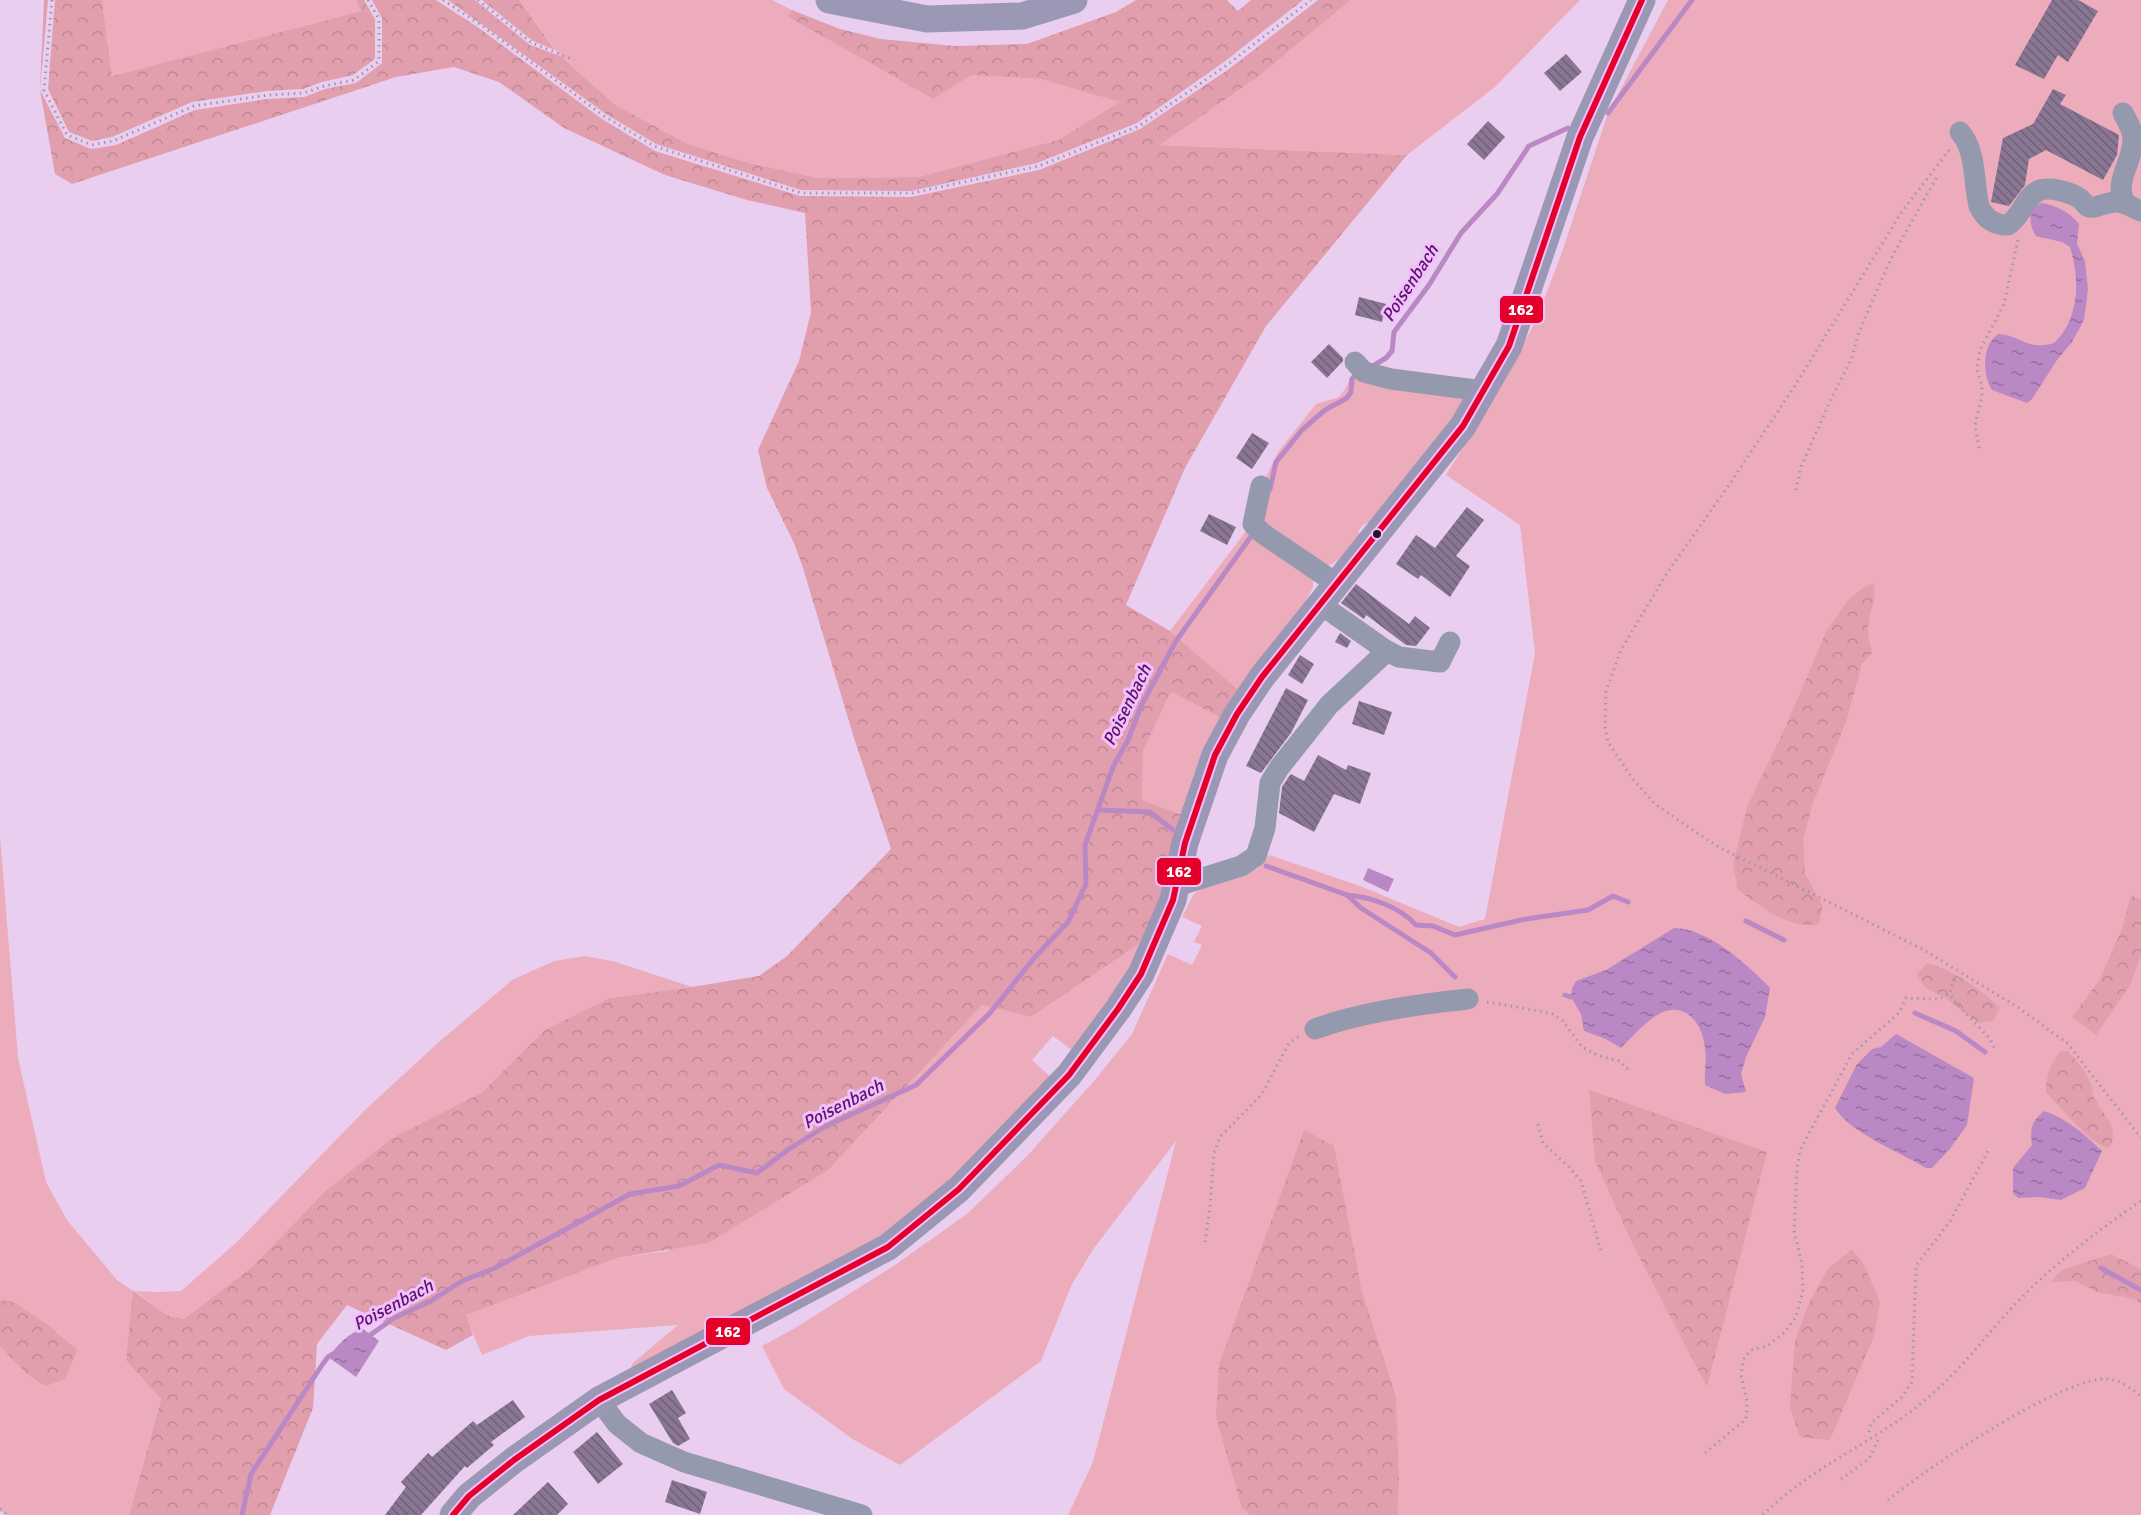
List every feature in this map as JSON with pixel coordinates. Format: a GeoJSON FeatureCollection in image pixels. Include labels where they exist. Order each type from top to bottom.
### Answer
{"type":"FeatureCollection","features":[{"type":"Feature","properties":{"kind":"main road"},"geometry":{"type":"LineString","coordinates":[[830,0],[927,19],[1022,16],[1074,0]]}},
{"type":"Feature","properties":{"kind":"main road"},"geometry":{"type":"LineString","coordinates":[[453,1515],[469,1496],[599,1400],[888,1247],[959,1189],[1069,1075],[1141,974],[1173,900],[1185,843],[1215,755],[1238,714],[1262,677],[1463,426],[1509,346],[1580,137],[1642,0]]}},
{"type":"Feature","properties":{"kind":"lane"},"geometry":{"type":"LineString","coordinates":[[1960,132],[1968,141],[1979,206],[1983,214],[1990,221],[2008,225],[2019,216],[2026,201],[2040,190],[2048,189],[2079,198],[2091,208],[2129,199],[2128,165],[2133,137],[2123,113]]}},
{"type":"Feature","properties":{"kind":"lane"},"geometry":{"type":"LineString","coordinates":[[1359,367],[1391,379],[1483,391]]}},
{"type":"Feature","properties":{"kind":"lane"},"geometry":{"type":"LineString","coordinates":[[1261,486],[1253,524],[1337,584]]}},
{"type":"Feature","properties":{"kind":"lane"},"geometry":{"type":"LineString","coordinates":[[1320,604],[1399,657],[1440,662],[1450,642]]}},
{"type":"Feature","properties":{"kind":"lane"},"geometry":{"type":"LineString","coordinates":[[1177,886],[1241,866],[1256,856],[1264,828],[1270,783],[1279,768],[1329,705],[1387,651]]}},
{"type":"Feature","properties":{"kind":"lane"},"geometry":{"type":"LineString","coordinates":[[1315,1029],[1382,1012],[1468,999]]}},
{"type":"Feature","properties":{"kind":"lane"},"geometry":{"type":"LineString","coordinates":[[599,1400],[617,1424],[641,1443],[684,1462],[862,1515]]}},
{"type":"Feature","properties":{"kind":"path"},"geometry":{"type":"LineString","coordinates":[[52,0],[44,90],[67,135],[92,145],[113,141],[194,106],[268,95],[304,93],[354,80],[379,61],[379,18],[368,0]]}},
{"type":"Feature","properties":{"kind":"path"},"geometry":{"type":"LineString","coordinates":[[442,0],[481,25],[604,116],[654,146],[801,193],[912,193],[1039,166],[1139,126],[1227,65],[1311,0]]}},
{"type":"Feature","properties":{"kind":"path"},"geometry":{"type":"LineString","coordinates":[[478,0],[532,43],[574,60]]}},
{"type":"Feature","properties":{"kind":"path"},"geometry":{"type":"LineString","coordinates":[[1960,132],[1947,154],[1901,213],[1796,384],[1667,573],[1635,626],[1621,650],[1606,691],[1605,726],[1608,742],[1655,804],[1715,845],[1924,950],[2027,1013],[2067,1043],[2141,1138]]}},
{"type":"Feature","properties":{"kind":"path"},"geometry":{"type":"LineString","coordinates":[[1796,490],[1801,467],[1852,358],[1858,335],[1876,292],[1894,253],[1937,177]]}},
{"type":"Feature","properties":{"kind":"path"},"geometry":{"type":"LineString","coordinates":[[1979,448],[1975,424],[1982,396],[1982,386],[1977,369],[1980,350],[2004,304],[2019,236]]}},
{"type":"Feature","properties":{"kind":"path"},"geometry":{"type":"LineString","coordinates":[[1955,979],[1950,993],[1953,1000],[1990,1039],[1995,1049]]}},
{"type":"Feature","properties":{"kind":"path"},"geometry":{"type":"LineString","coordinates":[[1705,1453],[1746,1419],[1747,1402],[1742,1375],[1744,1359],[1751,1350],[1767,1346],[1784,1333],[1797,1317],[1803,1290],[1802,1264],[1794,1230],[1797,1169],[1800,1150],[1826,1099],[1852,1054],[1899,1013],[1906,998],[1939,999],[1950,993]]}},
{"type":"Feature","properties":{"kind":"path"},"geometry":{"type":"LineString","coordinates":[[1468,999],[1551,1013],[1563,1021],[1582,1047],[1599,1056],[1618,1061],[1630,1071]]}},
{"type":"Feature","properties":{"kind":"path"},"geometry":{"type":"LineString","coordinates":[[1205,1242],[1214,1153],[1221,1137],[1262,1094],[1289,1043],[1315,1029]]}},
{"type":"Feature","properties":{"kind":"path"},"geometry":{"type":"LineString","coordinates":[[1538,1124],[1543,1143],[1581,1181],[1601,1251]]}},
{"type":"Feature","properties":{"kind":"path"},"geometry":{"type":"LineString","coordinates":[[1869,1432],[1871,1423],[1902,1398],[1912,1382],[1916,1266],[1951,1220],[1989,1151]]}},
{"type":"Feature","properties":{"kind":"path"},"geometry":{"type":"LineString","coordinates":[[1763,1515],[1798,1485],[1901,1418],[1929,1397],[1961,1368],[2008,1312],[2034,1286],[2116,1217],[2141,1201]]}},
{"type":"Feature","properties":{"kind":"path"},"geometry":{"type":"LineString","coordinates":[[1888,1500],[1956,1450],[2070,1388],[2092,1380],[2109,1379],[2123,1383],[2141,1396]]}},
{"type":"Feature","properties":{"kind":"path"},"geometry":{"type":"LineString","coordinates":[[1841,1479],[1869,1459],[1878,1440]]}},
{"type":"Feature","properties":{"kind":"path"},"geometry":{"type":"LineString","coordinates":[[0,1509],[8,1515]]}},
{"type":"Feature","properties":{"kind":"shaded area"},"geometry":{"type":"Polygon","coordinates":[[[102,0],[356,0],[361,11],[112,76],[102,0]]]}},
{"type":"Feature","properties":{"kind":"shaded area"},"geometry":{"type":"Polygon","coordinates":[[[519,0],[772,0],[792,10],[788,17],[933,99],[972,75],[1040,79],[1121,102],[1058,140],[918,177],[818,178],[749,163],[688,144],[614,104],[562,59],[519,0]]]}},
{"type":"Feature","properties":{"kind":"shaded area"},"geometry":{"type":"Polygon","coordinates":[[[1351,0],[1580,0],[1495,87],[1407,155],[1160,145],[1258,77],[1351,0]]]}},
{"type":"Feature","properties":{"kind":"shaded area"},"geometry":{"type":"Polygon","coordinates":[[[1668,0],[2141,0],[2141,1515],[1068,1515],[1093,1462],[1176,1141],[1094,1248],[1072,1284],[1041,1361],[900,1465],[854,1440],[784,1389],[762,1346],[892,1267],[967,1214],[1028,1155],[1094,1081],[1132,1034],[1168,954],[1192,965],[1202,945],[1194,942],[1202,926],[1182,917],[1194,894],[1199,890],[1257,869],[1269,855],[1360,886],[1459,927],[1485,919],[1535,653],[1520,525],[1446,475],[1502,385],[1536,320],[1561,255],[1608,113],[1668,0]]]}},
{"type":"Feature","properties":{"kind":"shaded area"},"geometry":{"type":"Polygon","coordinates":[[[1354,371],[1457,392],[1465,400],[1381,516],[1363,525],[1348,553],[1324,569],[1262,527],[1263,484],[1278,452],[1316,404],[1339,397],[1354,371]]]}},
{"type":"Feature","properties":{"kind":"shaded area"},"geometry":{"type":"Polygon","coordinates":[[[1246,531],[1313,578],[1313,587],[1306,601],[1241,692],[1170,631],[1246,531]]]}},
{"type":"Feature","properties":{"kind":"shaded area"},"geometry":{"type":"Polygon","coordinates":[[[1171,692],[1223,719],[1194,774],[1183,815],[1142,800],[1143,751],[1171,692]]]}},
{"type":"Feature","properties":{"kind":"shaded area"},"geometry":{"type":"Polygon","coordinates":[[[0,836],[18,1058],[46,1182],[67,1220],[117,1280],[134,1291],[126,1359],[161,1398],[129,1515],[6,1515],[0,1511],[0,836]]]}},
{"type":"Feature","properties":{"kind":"shaded area"},"geometry":{"type":"Polygon","coordinates":[[[1145,940],[1121,989],[1073,1051],[1053,1036],[1032,1060],[1053,1079],[977,1159],[879,1241],[629,1372],[633,1363],[678,1325],[529,1336],[482,1355],[465,1315],[617,1258],[667,1251],[828,1169],[982,1005],[1031,1017],[1145,940]]]}},
{"type":"Feature","properties":{"kind":"shaded area"},"geometry":{"type":"Polygon","coordinates":[[[585,956],[616,962],[692,987],[609,998],[546,1029],[481,1093],[392,1138],[324,1192],[253,1266],[184,1319],[169,1316],[134,1291],[181,1291],[237,1242],[366,1109],[439,1042],[512,980],[554,961],[585,956]]]}},
{"type":"Feature","properties":{"kind":"green space"},"geometry":{"type":"Polygon","coordinates":[[[44,0],[48,0],[40,90],[44,0]]]}},
{"type":"Feature","properties":{"kind":"green space"},"geometry":{"type":"Polygon","coordinates":[[[55,0],[102,0],[112,76],[361,11],[356,0],[364,0],[375,19],[375,59],[353,75],[303,89],[267,91],[192,102],[112,137],[92,141],[69,132],[48,89],[55,0]]]}},
{"type":"Feature","properties":{"kind":"green space"},"geometry":{"type":"Polygon","coordinates":[[[372,0],[436,0],[479,28],[602,119],[655,151],[800,196],[911,197],[1039,170],[1140,129],[1229,69],[1318,0],[1351,0],[1258,77],[1160,145],[1407,155],[1266,326],[1185,468],[1126,605],[1170,631],[1241,692],[1223,719],[1171,692],[1143,751],[1142,800],[1183,815],[1166,881],[1145,940],[1031,1017],[982,1005],[828,1170],[708,1243],[617,1258],[466,1315],[473,1335],[446,1350],[347,1305],[317,1344],[313,1408],[270,1515],[129,1515],[161,1399],[126,1360],[133,1291],[169,1316],[184,1319],[253,1266],[324,1192],[392,1138],[481,1093],[546,1029],[609,998],[759,976],[787,956],[891,849],[854,738],[803,568],[794,543],[767,488],[758,450],[799,361],[811,312],[805,213],[747,200],[665,175],[564,128],[499,82],[454,67],[396,77],[72,184],[55,174],[40,90],[65,138],[91,149],[116,145],[195,110],[268,99],[304,97],[325,89],[356,83],[382,63],[382,18],[372,0]]]}},
{"type":"Feature","properties":{"kind":"green space"},"geometry":{"type":"Polygon","coordinates":[[[448,0],[475,0],[530,45],[560,56],[614,104],[688,144],[749,163],[818,178],[918,177],[1058,140],[1120,102],[1040,79],[972,75],[933,99],[788,17],[792,10],[840,29],[881,39],[955,46],[1027,44],[1116,12],[1136,0],[1227,0],[1238,11],[1251,0],[1303,0],[1224,62],[1137,123],[1037,163],[911,191],[801,190],[656,144],[606,114],[448,0]]]}},
{"type":"Feature","properties":{"kind":"green space"},"geometry":{"type":"Polygon","coordinates":[[[482,0],[519,0],[555,50],[533,41],[482,0]]]}},
{"type":"Feature","properties":{"kind":"green space"},"geometry":{"type":"Polygon","coordinates":[[[1874,583],[1875,590],[1868,627],[1872,653],[1862,664],[1846,722],[1813,803],[1803,840],[1805,874],[1823,906],[1819,924],[1797,924],[1776,916],[1738,890],[1733,865],[1747,807],[1786,726],[1827,630],[1849,599],[1874,583]]]}},
{"type":"Feature","properties":{"kind":"green space"},"geometry":{"type":"Polygon","coordinates":[[[2131,895],[2141,900],[2141,956],[2130,985],[2096,1035],[2072,1017],[2100,979],[2122,929],[2131,895]]]}},
{"type":"Feature","properties":{"kind":"green space"},"geometry":{"type":"Polygon","coordinates":[[[1927,963],[1956,975],[1975,987],[2000,1008],[1993,1021],[1979,1023],[1944,997],[1925,988],[1917,974],[1927,963]]]}},
{"type":"Feature","properties":{"kind":"green space"},"geometry":{"type":"Polygon","coordinates":[[[2068,1051],[2085,1072],[2095,1099],[2110,1123],[2113,1135],[2109,1148],[2094,1141],[2046,1093],[2051,1066],[2060,1052],[2068,1051]]]}},
{"type":"Feature","properties":{"kind":"green space"},"geometry":{"type":"Polygon","coordinates":[[[1589,1090],[1767,1152],[1707,1387],[1633,1245],[1595,1161],[1589,1090]]]}},
{"type":"Feature","properties":{"kind":"green space"},"geometry":{"type":"Polygon","coordinates":[[[1304,1130],[1334,1146],[1362,1292],[1396,1397],[1399,1482],[1397,1515],[1250,1515],[1242,1508],[1216,1417],[1219,1365],[1304,1130]]]}},
{"type":"Feature","properties":{"kind":"green space"},"geometry":{"type":"Polygon","coordinates":[[[1852,1249],[1864,1265],[1880,1302],[1874,1336],[1830,1440],[1800,1437],[1790,1407],[1795,1341],[1808,1305],[1828,1269],[1852,1249]]]}},
{"type":"Feature","properties":{"kind":"green space"},"geometry":{"type":"Polygon","coordinates":[[[2111,1254],[2141,1269],[2141,1304],[2135,1299],[2097,1292],[2075,1281],[2050,1282],[2062,1270],[2111,1254]]]}},
{"type":"Feature","properties":{"kind":"green space"},"geometry":{"type":"Polygon","coordinates":[[[0,1300],[14,1302],[49,1326],[77,1350],[65,1379],[46,1386],[27,1374],[0,1346],[0,1300]]]}},
{"type":"Feature","properties":{"kind":"water"},"geometry":{"type":"Polygon","coordinates":[[[2041,203],[2062,210],[2079,224],[2077,244],[2085,261],[2088,289],[2084,320],[2072,342],[2027,403],[1992,390],[1986,376],[1985,360],[1989,345],[1998,334],[2030,344],[2044,345],[2054,343],[2069,322],[2076,298],[2073,259],[2070,247],[2062,242],[2036,236],[2031,218],[2034,209],[2041,203]]]}},
{"type":"Feature","properties":{"kind":"water"},"geometry":{"type":"Polygon","coordinates":[[[1368,868],[1394,879],[1388,892],[1363,880],[1368,868]]]}},
{"type":"Feature","properties":{"kind":"water"},"geometry":{"type":"Polygon","coordinates":[[[1674,928],[1700,934],[1714,941],[1739,959],[1770,988],[1765,1017],[1746,1057],[1741,1074],[1746,1092],[1725,1094],[1705,1085],[1704,1039],[1696,1023],[1684,1012],[1668,1010],[1659,1014],[1644,1025],[1621,1048],[1606,1039],[1584,1031],[1581,1014],[1571,997],[1576,981],[1606,970],[1674,928]]]}},
{"type":"Feature","properties":{"kind":"water"},"geometry":{"type":"Polygon","coordinates":[[[1896,1034],[1974,1078],[1967,1125],[1949,1150],[1932,1168],[1926,1168],[1864,1134],[1852,1126],[1835,1108],[1857,1064],[1872,1049],[1881,1047],[1896,1034]]]}},
{"type":"Feature","properties":{"kind":"water"},"geometry":{"type":"Polygon","coordinates":[[[2044,1111],[2068,1123],[2102,1151],[2085,1188],[2061,1200],[2039,1197],[2018,1198],[2013,1193],[2013,1168],[2032,1145],[2032,1126],[2044,1111]]]}},
{"type":"Feature","properties":{"kind":"water"},"geometry":{"type":"Polygon","coordinates":[[[363,1329],[379,1341],[356,1377],[328,1357],[348,1336],[363,1329]]]}},
{"type":"Feature","properties":{"kind":"building"},"geometry":{"type":"Polygon","coordinates":[[[2052,0],[2078,0],[2098,11],[2068,62],[2058,55],[2044,79],[2015,65],[2052,0]]]}},
{"type":"Feature","properties":{"kind":"building"},"geometry":{"type":"Polygon","coordinates":[[[1566,54],[1582,72],[1560,91],[1544,73],[1566,54]]]}},
{"type":"Feature","properties":{"kind":"building"},"geometry":{"type":"Polygon","coordinates":[[[2053,89],[2066,95],[2060,104],[2119,135],[2117,155],[2103,180],[2046,150],[2029,159],[2025,185],[2009,206],[1991,202],[2003,138],[2033,124],[2053,89]]]}},
{"type":"Feature","properties":{"kind":"building"},"geometry":{"type":"Polygon","coordinates":[[[1488,121],[1505,137],[1484,160],[1467,144],[1488,121]]]}},
{"type":"Feature","properties":{"kind":"building"},"geometry":{"type":"Polygon","coordinates":[[[1359,297],[1386,304],[1382,322],[1355,315],[1359,297]]]}},
{"type":"Feature","properties":{"kind":"building"},"geometry":{"type":"Polygon","coordinates":[[[1329,344],[1343,358],[1343,361],[1327,378],[1311,362],[1329,344]]]}},
{"type":"Feature","properties":{"kind":"building"},"geometry":{"type":"Polygon","coordinates":[[[1252,433],[1269,443],[1252,469],[1236,458],[1252,433]]]}},
{"type":"Feature","properties":{"kind":"building"},"geometry":{"type":"Polygon","coordinates":[[[1467,507],[1484,520],[1456,556],[1470,566],[1450,597],[1421,575],[1418,579],[1396,564],[1416,535],[1435,548],[1467,507]]]}},
{"type":"Feature","properties":{"kind":"building"},"geometry":{"type":"Polygon","coordinates":[[[1209,514],[1236,527],[1227,545],[1200,531],[1209,514]]]}},
{"type":"Feature","properties":{"kind":"building"},"geometry":{"type":"Polygon","coordinates":[[[1356,584],[1409,624],[1415,616],[1430,628],[1416,646],[1406,645],[1366,615],[1364,619],[1341,603],[1356,584]]]}},
{"type":"Feature","properties":{"kind":"building"},"geometry":{"type":"Polygon","coordinates":[[[1340,633],[1351,641],[1347,648],[1335,642],[1340,633]]]}},
{"type":"Feature","properties":{"kind":"building"},"geometry":{"type":"Polygon","coordinates":[[[1300,655],[1314,664],[1302,684],[1288,675],[1300,655]]]}},
{"type":"Feature","properties":{"kind":"building"},"geometry":{"type":"Polygon","coordinates":[[[1286,688],[1308,700],[1291,733],[1261,773],[1246,766],[1286,688]]]}},
{"type":"Feature","properties":{"kind":"building"},"geometry":{"type":"Polygon","coordinates":[[[1359,701],[1392,712],[1384,735],[1352,724],[1359,701]]]}},
{"type":"Feature","properties":{"kind":"building"},"geometry":{"type":"Polygon","coordinates":[[[1318,755],[1346,770],[1348,765],[1371,773],[1360,804],[1334,794],[1314,832],[1279,813],[1282,787],[1290,775],[1304,781],[1318,755]]]}},
{"type":"Feature","properties":{"kind":"building"},"geometry":{"type":"Polygon","coordinates":[[[672,1390],[686,1413],[678,1418],[690,1439],[678,1446],[673,1443],[649,1404],[672,1390]]]}},
{"type":"Feature","properties":{"kind":"building"},"geometry":{"type":"Polygon","coordinates":[[[513,1400],[525,1417],[491,1442],[494,1445],[467,1468],[465,1466],[421,1515],[385,1515],[406,1487],[401,1482],[428,1453],[432,1457],[473,1421],[477,1425],[513,1400]]]}},
{"type":"Feature","properties":{"kind":"building"},"geometry":{"type":"Polygon","coordinates":[[[597,1432],[623,1464],[598,1484],[573,1452],[597,1432]]]}},
{"type":"Feature","properties":{"kind":"building"},"geometry":{"type":"Polygon","coordinates":[[[672,1480],[707,1492],[700,1514],[665,1502],[672,1480]]]}},
{"type":"Feature","properties":{"kind":"building"},"geometry":{"type":"Polygon","coordinates":[[[548,1482],[568,1504],[557,1515],[513,1515],[548,1482]]]}},
{"type":"Feature","properties":{"kind":"waterway","name":"Poisenbach"},"geometry":{"type":"LineString","coordinates":[[1608,113],[1692,0]]}},
{"type":"Feature","properties":{"kind":"waterway","name":"Poisenbach"},"geometry":{"type":"LineString","coordinates":[[1371,367],[1386,358],[1392,351],[1394,332],[1429,285],[1461,233],[1497,194],[1529,146],[1568,128]]}},
{"type":"Feature","properties":{"kind":"waterway","name":"Poisenbach"},"geometry":{"type":"LineString","coordinates":[[1270,489],[1276,462],[1302,430],[1325,410],[1347,398],[1351,392],[1352,379],[1357,373]]}},
{"type":"Feature","properties":{"kind":"waterway","name":"Poisenbach"},"geometry":{"type":"LineString","coordinates":[[366,1338],[394,1318],[429,1302],[462,1281],[495,1268],[630,1194],[679,1186],[719,1165],[757,1173],[789,1149],[826,1126],[916,1085],[990,1013],[1035,957],[1068,922],[1086,884],[1085,845],[1113,767],[1128,740],[1141,706],[1176,641],[1252,535]]}},
{"type":"Feature","properties":{"kind":"waterway"},"geometry":{"type":"LineString","coordinates":[[1098,810],[1150,812],[1173,830]]}},
{"type":"Feature","properties":{"kind":"waterway"},"geometry":{"type":"LineString","coordinates":[[1266,866],[1347,895],[1361,908],[1431,953],[1455,977]]}},
{"type":"Feature","properties":{"kind":"waterway"},"geometry":{"type":"LineString","coordinates":[[1347,895],[1384,904],[1402,913],[1416,925],[1433,926],[1455,935],[1526,919],[1588,910],[1613,896],[1628,902]]}},
{"type":"Feature","properties":{"kind":"waterway"},"geometry":{"type":"LineString","coordinates":[[1746,921],[1784,940]]}},
{"type":"Feature","properties":{"kind":"waterway"},"geometry":{"type":"LineString","coordinates":[[1565,995],[1571,997]]}},
{"type":"Feature","properties":{"kind":"waterway"},"geometry":{"type":"LineString","coordinates":[[1915,1013],[1956,1031],[1985,1052]]}},
{"type":"Feature","properties":{"kind":"waterway"},"geometry":{"type":"LineString","coordinates":[[2101,1268],[2141,1290]]}},
{"type":"Feature","properties":{"kind":"waterway","name":"Poisenbach"},"geometry":{"type":"LineString","coordinates":[[242,1515],[251,1474],[322,1365],[333,1354]]}},
{"type":"Feature","properties":{"kind":"transit line","name":"162"},"geometry":{"type":"LineString","coordinates":[[453,1515],[469,1496],[514,1460],[599,1400],[888,1247],[959,1189],[1069,1075],[1141,974],[1173,900],[1185,843],[1215,755],[1237,714],[1262,677],[1463,426],[1509,346],[1580,137],[1642,0]]}}]}
